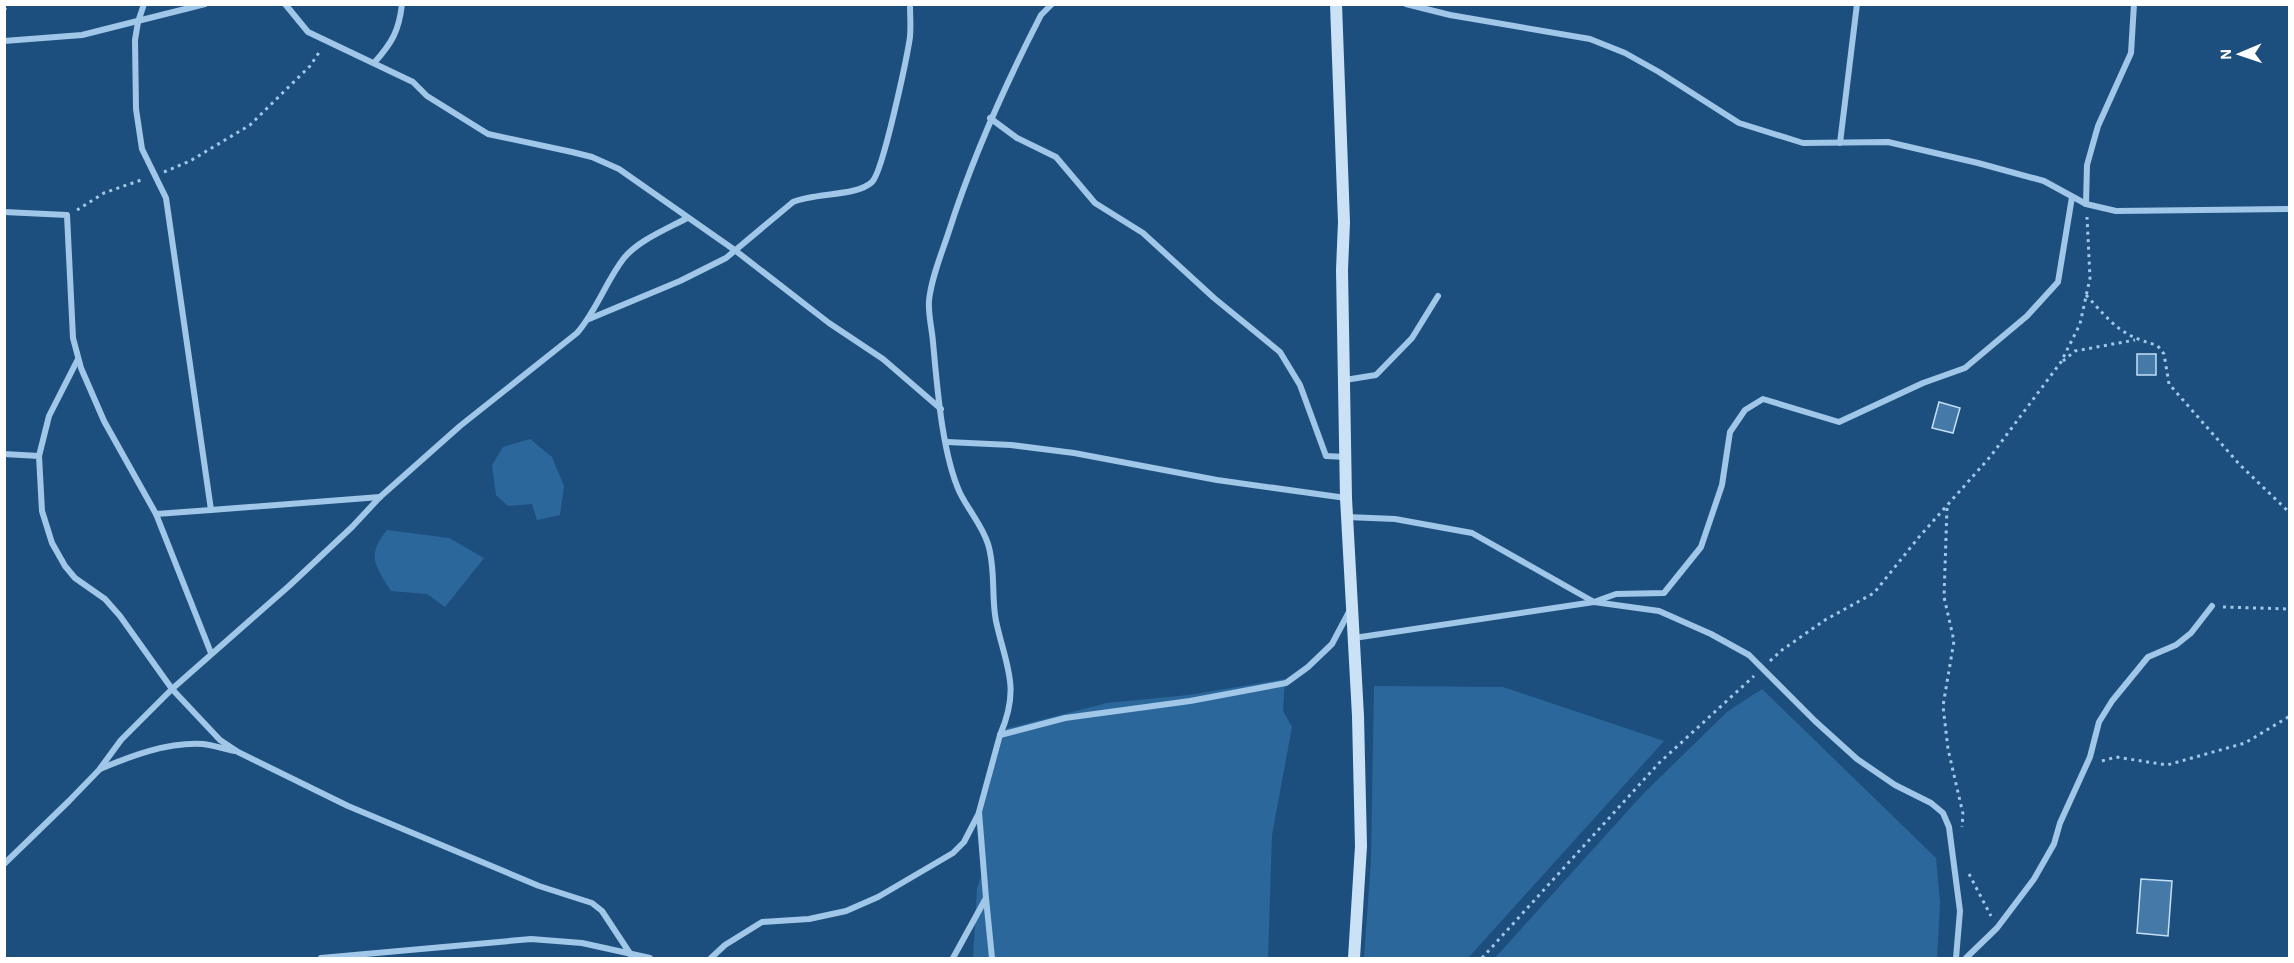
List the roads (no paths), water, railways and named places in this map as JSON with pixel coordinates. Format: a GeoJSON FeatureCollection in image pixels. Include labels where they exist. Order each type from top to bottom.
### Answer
{"type":"FeatureCollection","features":[{"type":"Feature","properties":{"kind":"street"},"geometry":{"type":"LineString","coordinates":[[144,4],[135,40],[136,109],[142,149],[166,198],[171,223],[211,510]]}},
{"type":"Feature","properties":{"kind":"street"},"geometry":{"type":"LineString","coordinates":[[4,41],[82,35],[205,4]]}},
{"type":"Feature","properties":{"kind":"street"},"geometry":{"type":"LineString","coordinates":[[285,4],[308,32],[413,82],[427,96],[488,134],[572,152],[619,169],[658,194],[829,323],[883,359],[941,409]]}},
{"type":"Feature","properties":{"kind":"street"},"geometry":{"type":"LineString","coordinates":[[374,63],[389,46],[398,29],[402,4]]}},
{"type":"Feature","properties":{"kind":"street"},"geometry":{"type":"LineString","coordinates":[[589,319],[713,265],[736,251],[793,202],[805,197],[860,189],[873,182],[882,159],[897,100],[910,36],[910,4]]}},
{"type":"Feature","properties":{"kind":"street"},"geometry":{"type":"LineString","coordinates":[[711,958],[725,945],[762,922],[809,919],[846,911],[878,897],[953,853],[964,842],[979,812],[1005,723],[1012,685],[995,615],[993,561],[980,524],[960,493],[952,468],[941,409],[929,302],[964,183],[990,118],[1041,15],[1052,4]]}},
{"type":"Feature","properties":{"kind":"street"},"geometry":{"type":"LineString","coordinates":[[1336,4],[1344,222],[1342,270],[1346,498],[1358,716],[1360,846],[1354,958]]}},
{"type":"Feature","properties":{"kind":"street"},"geometry":{"type":"LineString","coordinates":[[1406,4],[1450,15],[1590,39],[1625,53],[1659,72],[1739,123],[1803,143],[1881,141],[2044,181],[2086,204],[2116,211],[2289,209]]}},
{"type":"Feature","properties":{"kind":"street"},"geometry":{"type":"LineString","coordinates":[[1840,143],[1857,4]]}},
{"type":"Feature","properties":{"kind":"street"},"geometry":{"type":"LineString","coordinates":[[2086,204],[2087,165],[2098,126],[2131,53],[2134,4]]}},
{"type":"Feature","properties":{"kind":"street"},"geometry":{"type":"LineString","coordinates":[[990,118],[1017,138],[1056,157],[1095,203],[1143,233],[1214,298],[1280,352],[1300,385],[1326,456],[1347,457]]}},
{"type":"Feature","properties":{"kind":"street"},"geometry":{"type":"LineString","coordinates":[[1353,639],[1594,602],[1616,594],[1664,593],[1701,547],[1722,485],[1730,432],[1745,410],[1763,399],[1839,422],[1923,383],[1965,368],[2027,316],[2058,282],[2072,196]]}},
{"type":"Feature","properties":{"kind":"street"},"geometry":{"type":"LineString","coordinates":[[4,212],[67,215],[73,338],[78,359],[91,395],[104,421],[156,513],[211,653]]}},
{"type":"Feature","properties":{"kind":"street"},"geometry":{"type":"LineString","coordinates":[[4,864],[99,770],[122,740],[172,689],[289,586],[380,497],[460,426],[578,333],[589,319],[626,256],[687,218]]}},
{"type":"Feature","properties":{"kind":"street"},"geometry":{"type":"LineString","coordinates":[[1345,380],[1376,375],[1412,338],[1438,296]]}},
{"type":"Feature","properties":{"kind":"street"},"geometry":{"type":"LineString","coordinates":[[78,359],[49,416],[39,456],[42,511],[52,543],[75,578],[105,598],[172,689],[207,728],[238,752],[382,821],[539,886],[592,903],[602,911],[632,956]]}},
{"type":"Feature","properties":{"kind":"street"},"geometry":{"type":"LineString","coordinates":[[947,442],[1011,445],[1074,453],[1217,480],[1346,498]]}},
{"type":"Feature","properties":{"kind":"street"},"geometry":{"type":"LineString","coordinates":[[4,454],[39,456]]}},
{"type":"Feature","properties":{"kind":"street"},"geometry":{"type":"LineString","coordinates":[[156,513],[380,497]]}},
{"type":"Feature","properties":{"kind":"street"},"geometry":{"type":"LineString","coordinates":[[1347,517],[1395,519],[1472,533],[1594,602],[1659,611],[1711,634],[1749,655],[1857,759],[1895,784],[1931,803],[1942,813],[1949,827],[1960,911],[1956,958]]}},
{"type":"Feature","properties":{"kind":"street"},"geometry":{"type":"LineString","coordinates":[[1966,958],[1997,927],[2034,879],[2054,844],[2060,823],[2085,771],[2099,722],[2124,685],[2148,657],[2175,645],[2190,633],[2212,606]]}},
{"type":"Feature","properties":{"kind":"street"},"geometry":{"type":"LineString","coordinates":[[1000,735],[1065,718],[1190,701],[1286,683],[1308,667],[1332,644],[1351,607]]}},
{"type":"Feature","properties":{"kind":"street"},"geometry":{"type":"LineString","coordinates":[[99,770],[134,755],[173,746],[203,744],[238,752]]}},
{"type":"Feature","properties":{"kind":"street"},"geometry":{"type":"LineString","coordinates":[[979,812],[992,958]]}},
{"type":"Feature","properties":{"kind":"street"},"geometry":{"type":"LineString","coordinates":[[952,958],[986,898]]}},
{"type":"Feature","properties":{"kind":"street"},"geometry":{"type":"LineString","coordinates":[[321,958],[531,939],[582,943],[632,956],[650,958]]}}]}
